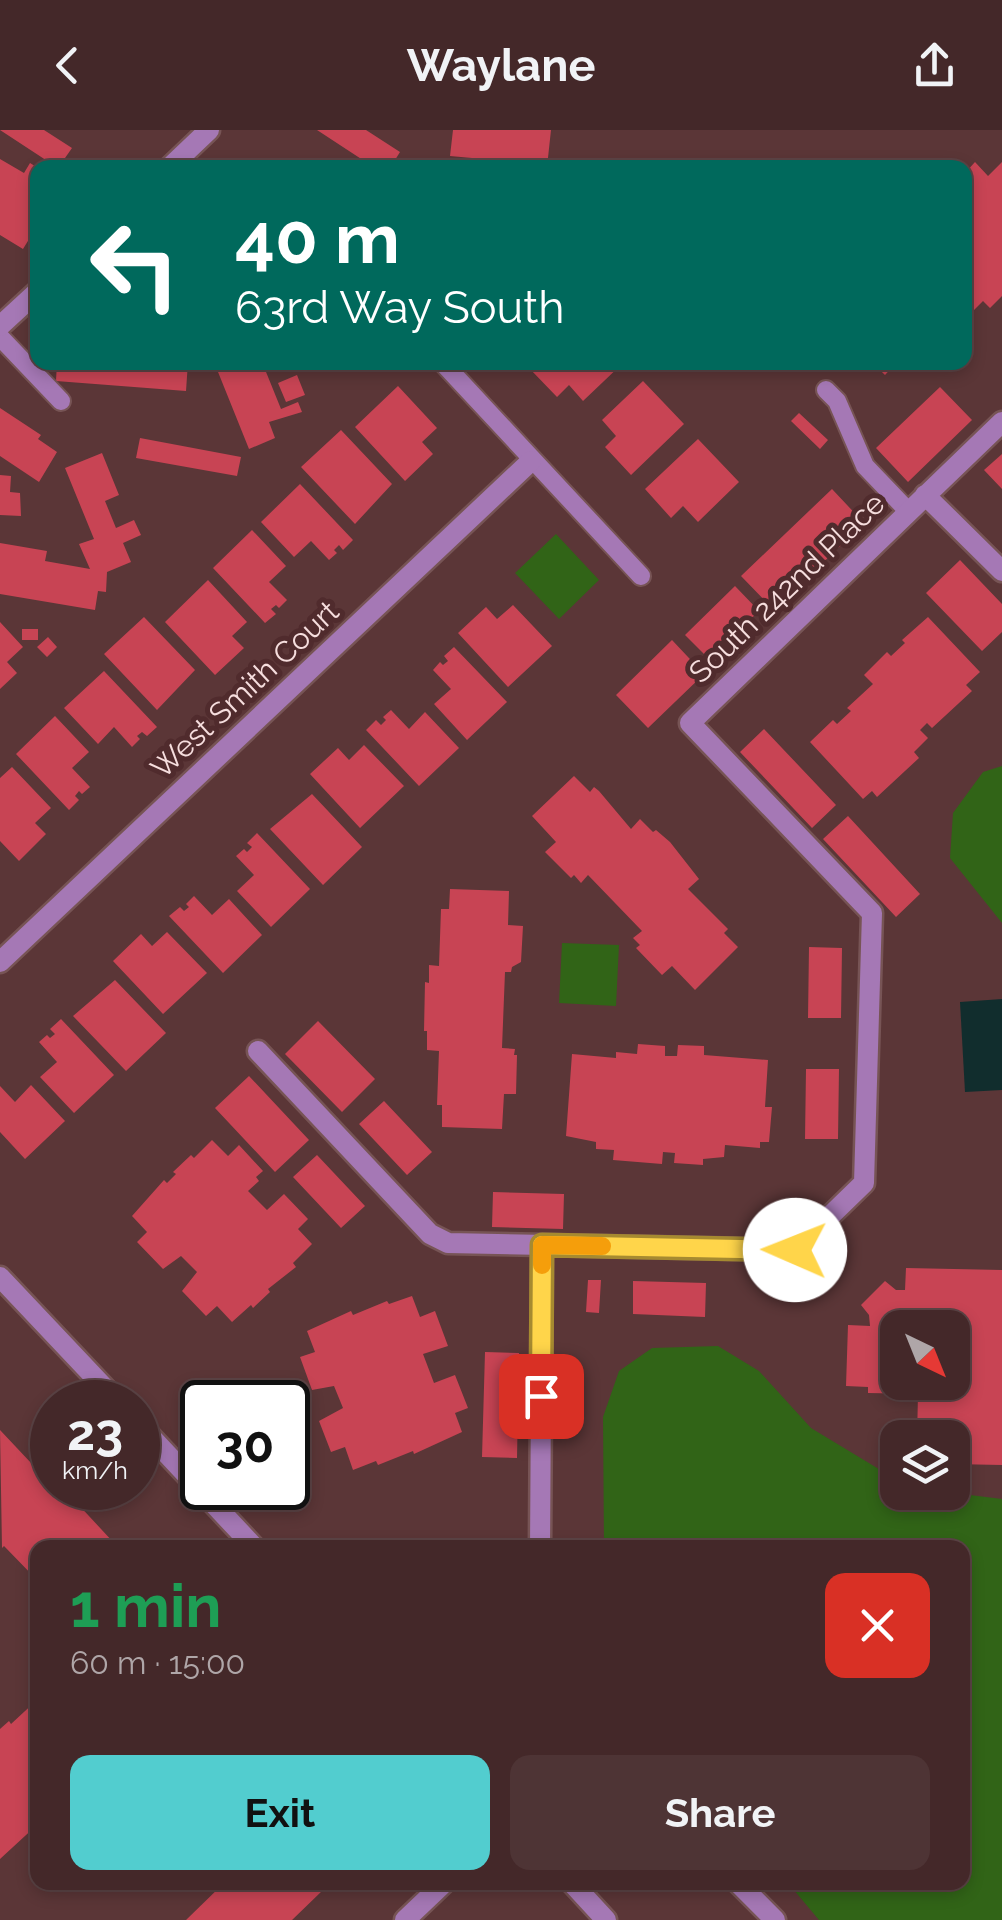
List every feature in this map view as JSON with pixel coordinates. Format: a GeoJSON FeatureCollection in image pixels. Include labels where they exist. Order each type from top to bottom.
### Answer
{"type":"FeatureCollection","features":[{"type":"Feature","properties":{"kind":"street"},"geometry":{"type":"LineString","coordinates":[[177,160],[209,130]]}},
{"type":"Feature","properties":{"kind":"street"},"geometry":{"type":"LineString","coordinates":[[0,326],[30,298]]}},
{"type":"Feature","properties":{"kind":"street","name":"South 242nd Place"},"geometry":{"type":"LineString","coordinates":[[258,1051],[430,1234],[448,1243],[795,1250],[864,1183],[872,913],[690,723],[1002,422]]}},
{"type":"Feature","properties":{"kind":"street","name":"West Smith Court"},"geometry":{"type":"LineString","coordinates":[[0,962],[531,461]]}},
{"type":"Feature","properties":{"kind":"street"},"geometry":{"type":"LineString","coordinates":[[926,496],[1002,571]]}},
{"type":"Feature","properties":{"kind":"street"},"geometry":{"type":"LineString","coordinates":[[540,1540],[542,1245]]}},
{"type":"Feature","properties":{"kind":"street"},"geometry":{"type":"LineString","coordinates":[[0,1277],[97,1380]]}},
{"type":"Feature","properties":{"kind":"street"},"geometry":{"type":"LineString","coordinates":[[160,1447],[248,1540]]}},
{"type":"Feature","properties":{"kind":"street"},"geometry":{"type":"LineString","coordinates":[[406,1920],[437,1890]]}},
{"type":"Feature","properties":{"kind":"street"},"geometry":{"type":"LineString","coordinates":[[578,1890],[606,1920]]}},
{"type":"Feature","properties":{"kind":"street"},"geometry":{"type":"LineString","coordinates":[[746,1890],[774,1920]]}},
{"type":"Feature","properties":{"kind":"lane"},"geometry":{"type":"LineString","coordinates":[[0,336],[30,368]]}},
{"type":"Feature","properties":{"kind":"lane"},"geometry":{"type":"LineString","coordinates":[[31,370],[60,401]]}},
{"type":"Feature","properties":{"kind":"lane"},"geometry":{"type":"LineString","coordinates":[[449,370],[641,576]]}},
{"type":"Feature","properties":{"kind":"lane"},"geometry":{"type":"LineString","coordinates":[[826,390],[837,401],[865,466],[909,512]]}},
{"type":"Feature","properties":{"kind":"green space"},"geometry":{"type":"Polygon","coordinates":[[[556,534],[599,580],[559,619],[515,573],[556,534]]]}},
{"type":"Feature","properties":{"kind":"green space"},"geometry":{"type":"Polygon","coordinates":[[[1002,766],[1002,923],[950,858],[953,813],[983,772],[1002,766]]]}},
{"type":"Feature","properties":{"kind":"green space"},"geometry":{"type":"Polygon","coordinates":[[[562,943],[619,945],[616,1006],[559,1003],[562,943]]]}},
{"type":"Feature","properties":{"kind":"green space"},"geometry":{"type":"Polygon","coordinates":[[[718,1346],[759,1371],[811,1428],[880,1470],[880,1510],[970,1510],[970,1495],[1002,1499],[1002,1920],[819,1920],[794,1890],[970,1890],[970,1540],[604,1540],[603,1417],[619,1371],[652,1348],[718,1346]]]}},
{"type":"Feature","properties":{"kind":"water"},"geometry":{"type":"Polygon","coordinates":[[[1002,999],[1002,1090],[965,1092],[960,1002],[1002,999]]]}},
{"type":"Feature","properties":{"kind":"building"},"geometry":{"type":"Polygon","coordinates":[[[0,130],[44,130],[72,148],[64,160],[46,160],[0,130]]]}},
{"type":"Feature","properties":{"kind":"building"},"geometry":{"type":"Polygon","coordinates":[[[317,130],[366,130],[400,152],[395,160],[363,160],[317,130]]]}},
{"type":"Feature","properties":{"kind":"building"},"geometry":{"type":"Polygon","coordinates":[[[453,130],[551,130],[548,160],[450,156],[453,130]]]}},
{"type":"Feature","properties":{"kind":"building"},"geometry":{"type":"Polygon","coordinates":[[[0,159],[24,173],[30,163],[30,238],[23,249],[0,235],[0,159]]]}},
{"type":"Feature","properties":{"kind":"building"},"geometry":{"type":"Polygon","coordinates":[[[975,162],[988,176],[1002,162],[1002,296],[990,308],[983,301],[972,312],[975,162]]]}},
{"type":"Feature","properties":{"kind":"building"},"geometry":{"type":"Polygon","coordinates":[[[57,370],[187,370],[186,391],[56,381],[57,370]]]}},
{"type":"Feature","properties":{"kind":"building"},"geometry":{"type":"Polygon","coordinates":[[[217,370],[265,370],[281,409],[298,402],[302,412],[269,422],[275,438],[249,449],[217,370]]]}},
{"type":"Feature","properties":{"kind":"building"},"geometry":{"type":"Polygon","coordinates":[[[531,370],[616,370],[583,401],[569,385],[557,397],[531,370]]]}},
{"type":"Feature","properties":{"kind":"building"},"geometry":{"type":"Polygon","coordinates":[[[297,375],[305,395],[286,402],[278,383],[297,375]]]}},
{"type":"Feature","properties":{"kind":"building"},"geometry":{"type":"Polygon","coordinates":[[[643,381],[684,424],[631,475],[605,447],[616,436],[602,420],[643,381]]]}},
{"type":"Feature","properties":{"kind":"building"},"geometry":{"type":"Polygon","coordinates":[[[398,386],[437,428],[422,442],[433,454],[405,481],[355,427],[398,386]]]}},
{"type":"Feature","properties":{"kind":"building"},"geometry":{"type":"Polygon","coordinates":[[[940,387],[972,420],[908,482],[876,448],[940,387]]]}},
{"type":"Feature","properties":{"kind":"building"},"geometry":{"type":"Polygon","coordinates":[[[0,408],[41,435],[38,439],[57,452],[39,482],[0,456],[0,408]]]}},
{"type":"Feature","properties":{"kind":"building"},"geometry":{"type":"Polygon","coordinates":[[[799,413],[828,440],[820,449],[791,421],[799,413]]]}},
{"type":"Feature","properties":{"kind":"building"},"geometry":{"type":"Polygon","coordinates":[[[341,430],[392,484],[355,524],[301,467],[341,430]]]}},
{"type":"Feature","properties":{"kind":"building"},"geometry":{"type":"Polygon","coordinates":[[[140,438],[241,457],[237,476],[136,458],[140,438]]]}},
{"type":"Feature","properties":{"kind":"building"},"geometry":{"type":"Polygon","coordinates":[[[698,439],[739,482],[698,522],[683,506],[671,518],[645,489],[698,439]]]}},
{"type":"Feature","properties":{"kind":"building"},"geometry":{"type":"Polygon","coordinates":[[[102,453],[119,495],[105,501],[116,528],[134,520],[141,535],[123,543],[131,562],[107,572],[106,592],[98,591],[95,610],[0,594],[0,543],[47,551],[45,561],[90,569],[79,544],[94,539],[65,468],[102,453]]]}},
{"type":"Feature","properties":{"kind":"building"},"geometry":{"type":"Polygon","coordinates":[[[1002,454],[1002,489],[984,470],[1002,454]]]}},
{"type":"Feature","properties":{"kind":"building"},"geometry":{"type":"Polygon","coordinates":[[[0,475],[11,476],[10,492],[20,493],[21,516],[0,515],[0,475]]]}},
{"type":"Feature","properties":{"kind":"building"},"geometry":{"type":"Polygon","coordinates":[[[300,484],[353,540],[343,550],[339,545],[329,560],[311,541],[294,557],[261,522],[300,484]]]}},
{"type":"Feature","properties":{"kind":"building"},"geometry":{"type":"Polygon","coordinates":[[[832,489],[864,523],[774,610],[741,576],[832,489]]]}},
{"type":"Feature","properties":{"kind":"building"},"geometry":{"type":"Polygon","coordinates":[[[252,530],[286,566],[269,582],[287,600],[279,608],[276,605],[271,609],[276,614],[265,623],[213,568],[252,530]]]}},
{"type":"Feature","properties":{"kind":"building"},"geometry":{"type":"Polygon","coordinates":[[[960,560],[1002,604],[1002,632],[982,651],[926,593],[960,560]]]}},
{"type":"Feature","properties":{"kind":"building"},"geometry":{"type":"Polygon","coordinates":[[[208,580],[247,622],[232,636],[244,648],[215,675],[165,622],[208,580]]]}},
{"type":"Feature","properties":{"kind":"building"},"geometry":{"type":"Polygon","coordinates":[[[735,586],[759,611],[709,659],[685,635],[735,586]]]}},
{"type":"Feature","properties":{"kind":"building"},"geometry":{"type":"Polygon","coordinates":[[[513,605],[552,646],[508,687],[458,633],[486,607],[497,619],[513,605]]]}},
{"type":"Feature","properties":{"kind":"building"},"geometry":{"type":"Polygon","coordinates":[[[144,617],[195,670],[157,710],[104,654],[144,617]]]}},
{"type":"Feature","properties":{"kind":"building"},"geometry":{"type":"Polygon","coordinates":[[[928,617],[980,672],[966,685],[972,691],[932,728],[927,723],[920,730],[928,738],[914,752],[919,758],[877,797],[872,791],[863,799],[810,742],[833,720],[837,724],[851,711],[847,708],[873,684],[864,675],[887,652],[891,656],[905,643],[902,640],[928,617]]]}},
{"type":"Feature","properties":{"kind":"building"},"geometry":{"type":"Polygon","coordinates":[[[0,622],[23,647],[7,662],[17,673],[0,689],[0,622]]]}},
{"type":"Feature","properties":{"kind":"building"},"geometry":{"type":"Polygon","coordinates":[[[22,629],[38,629],[38,640],[22,640],[22,629]]]}},
{"type":"Feature","properties":{"kind":"building"},"geometry":{"type":"Polygon","coordinates":[[[48,637],[57,647],[47,657],[37,647],[48,637]]]}},
{"type":"Feature","properties":{"kind":"building"},"geometry":{"type":"Polygon","coordinates":[[[672,640],[704,674],[648,728],[616,695],[672,640]]]}},
{"type":"Feature","properties":{"kind":"building"},"geometry":{"type":"Polygon","coordinates":[[[454,647],[507,702],[467,740],[434,704],[451,689],[433,670],[440,662],[443,665],[448,661],[444,656],[454,647]]]}},
{"type":"Feature","properties":{"kind":"building"},"geometry":{"type":"Polygon","coordinates":[[[104,671],[157,727],[147,736],[142,732],[137,736],[140,739],[132,747],[114,727],[98,744],[64,708],[104,671]]]}},
{"type":"Feature","properties":{"kind":"building"},"geometry":{"type":"Polygon","coordinates":[[[391,710],[409,729],[425,712],[459,748],[419,786],[366,730],[376,720],[381,725],[391,710]]]}},
{"type":"Feature","properties":{"kind":"building"},"geometry":{"type":"Polygon","coordinates":[[[55,716],[89,752],[72,768],[90,787],[82,794],[79,791],[75,796],[79,800],[69,810],[16,754],[55,716]]]}},
{"type":"Feature","properties":{"kind":"building"},"geometry":{"type":"Polygon","coordinates":[[[764,729],[836,805],[812,828],[740,752],[764,729]]]}},
{"type":"Feature","properties":{"kind":"building"},"geometry":{"type":"Polygon","coordinates":[[[364,745],[404,786],[360,828],[310,774],[338,748],[349,760],[364,745]]]}},
{"type":"Feature","properties":{"kind":"building"},"geometry":{"type":"Polygon","coordinates":[[[12,767],[51,808],[35,823],[46,834],[19,861],[0,841],[0,778],[12,767]]]}},
{"type":"Feature","properties":{"kind":"building"},"geometry":{"type":"Polygon","coordinates":[[[574,776],[590,792],[594,787],[599,791],[631,829],[640,819],[670,842],[699,879],[688,889],[728,929],[724,933],[738,947],[695,990],[672,966],[662,975],[636,948],[640,945],[633,938],[642,931],[588,875],[581,883],[574,875],[571,878],[545,852],[556,842],[532,816],[574,776]]]}},
{"type":"Feature","properties":{"kind":"building"},"geometry":{"type":"Polygon","coordinates":[[[312,794],[362,847],[323,885],[270,829],[312,794]]]}},
{"type":"Feature","properties":{"kind":"building"},"geometry":{"type":"Polygon","coordinates":[[[848,816],[920,894],[896,917],[823,839],[848,816]]]}},
{"type":"Feature","properties":{"kind":"building"},"geometry":{"type":"Polygon","coordinates":[[[257,833],[310,889],[271,927],[237,891],[254,875],[236,856],[252,847],[247,843],[257,833]]]}},
{"type":"Feature","properties":{"kind":"building"},"geometry":{"type":"Polygon","coordinates":[[[450,889],[509,891],[508,925],[523,926],[521,962],[511,972],[505,972],[502,1048],[515,1049],[517,1055],[516,1094],[504,1094],[502,1129],[442,1127],[442,1105],[437,1105],[439,1051],[427,1050],[425,982],[429,983],[429,965],[439,966],[441,909],[449,909],[450,889]]]}},
{"type":"Feature","properties":{"kind":"building"},"geometry":{"type":"Polygon","coordinates":[[[194,896],[212,915],[229,899],[262,935],[223,973],[169,916],[180,907],[184,911],[189,907],[186,904],[194,896]]]}},
{"type":"Feature","properties":{"kind":"building"},"geometry":{"type":"Polygon","coordinates":[[[167,932],[207,973],[163,1014],[113,961],[141,934],[152,946],[167,932]]]}},
{"type":"Feature","properties":{"kind":"building"},"geometry":{"type":"Polygon","coordinates":[[[809,947],[842,948],[841,1018],[808,1018],[809,947]]]}},
{"type":"Feature","properties":{"kind":"building"},"geometry":{"type":"Polygon","coordinates":[[[115,980],[166,1033],[126,1071],[73,1016],[115,980]]]}},
{"type":"Feature","properties":{"kind":"building"},"geometry":{"type":"Polygon","coordinates":[[[61,1019],[114,1075],[74,1113],[40,1077],[57,1062],[39,1042],[55,1034],[50,1029],[61,1019]]]}},
{"type":"Feature","properties":{"kind":"building"},"geometry":{"type":"Polygon","coordinates":[[[318,1021],[375,1079],[342,1112],[285,1054],[318,1021]]]}},
{"type":"Feature","properties":{"kind":"building"},"geometry":{"type":"Polygon","coordinates":[[[638,1044],[665,1046],[665,1056],[677,1056],[678,1045],[704,1046],[704,1055],[768,1060],[765,1107],[772,1107],[769,1142],[760,1142],[760,1148],[725,1145],[724,1157],[703,1159],[703,1165],[674,1163],[675,1153],[663,1152],[662,1164],[613,1160],[614,1150],[596,1149],[596,1142],[566,1136],[572,1054],[616,1058],[616,1052],[637,1054],[638,1044]]]}},
{"type":"Feature","properties":{"kind":"building"},"geometry":{"type":"Polygon","coordinates":[[[806,1069],[839,1069],[838,1139],[805,1139],[806,1069]]]}},
{"type":"Feature","properties":{"kind":"building"},"geometry":{"type":"Polygon","coordinates":[[[249,1076],[309,1140],[275,1172],[215,1108],[249,1076]]]}},
{"type":"Feature","properties":{"kind":"building"},"geometry":{"type":"Polygon","coordinates":[[[31,1085],[65,1121],[25,1159],[0,1132],[0,1086],[15,1102],[31,1085]]]}},
{"type":"Feature","properties":{"kind":"building"},"geometry":{"type":"Polygon","coordinates":[[[384,1101],[432,1152],[407,1175],[359,1124],[384,1101]]]}},
{"type":"Feature","properties":{"kind":"building"},"geometry":{"type":"Polygon","coordinates":[[[212,1140],[228,1156],[239,1145],[263,1171],[248,1191],[267,1210],[284,1194],[308,1219],[298,1229],[312,1244],[293,1263],[296,1267],[268,1289],[270,1292],[253,1308],[251,1305],[232,1322],[217,1306],[206,1316],[182,1291],[197,1272],[181,1256],[163,1269],[137,1242],[147,1232],[132,1216],[164,1180],[167,1183],[176,1174],[173,1172],[212,1140]]]}},
{"type":"Feature","properties":{"kind":"building"},"geometry":{"type":"Polygon","coordinates":[[[317,1155],[365,1206],[341,1228],[293,1177],[317,1155]]]}},
{"type":"Feature","properties":{"kind":"building"},"geometry":{"type":"Polygon","coordinates":[[[493,1192],[564,1194],[563,1229],[492,1227],[493,1192]]]}},
{"type":"Feature","properties":{"kind":"building"},"geometry":{"type":"Polygon","coordinates":[[[906,1268],[1002,1270],[1002,1465],[970,1464],[970,1420],[917,1420],[918,1400],[970,1400],[970,1310],[880,1310],[880,1393],[868,1393],[868,1387],[846,1386],[848,1325],[870,1326],[869,1315],[861,1305],[885,1281],[896,1290],[905,1290],[906,1268]]]}},
{"type":"Feature","properties":{"kind":"building"},"geometry":{"type":"Polygon","coordinates":[[[588,1280],[601,1280],[599,1313],[586,1312],[588,1280]]]}},
{"type":"Feature","properties":{"kind":"building"},"geometry":{"type":"Polygon","coordinates":[[[633,1281],[706,1283],[705,1317],[633,1314],[633,1281]]]}},
{"type":"Feature","properties":{"kind":"building"},"geometry":{"type":"Polygon","coordinates":[[[412,1296],[420,1317],[435,1311],[448,1346],[423,1354],[434,1383],[455,1375],[468,1408],[455,1413],[462,1432],[414,1454],[413,1451],[353,1470],[345,1447],[331,1452],[319,1421],[343,1408],[334,1386],[312,1390],[300,1357],[315,1352],[307,1331],[351,1311],[353,1315],[387,1301],[389,1304],[412,1296]]]}},
{"type":"Feature","properties":{"kind":"building"},"geometry":{"type":"Polygon","coordinates":[[[485,1352],[519,1353],[517,1458],[482,1457],[485,1352]]]}},
{"type":"Feature","properties":{"kind":"building"},"geometry":{"type":"Polygon","coordinates":[[[0,1430],[30,1462],[30,1510],[83,1510],[111,1540],[30,1540],[30,1573],[4,1546],[0,1430]]]}},
{"type":"Feature","properties":{"kind":"building"},"geometry":{"type":"Polygon","coordinates":[[[30,1706],[30,1831],[0,1859],[0,1729],[9,1721],[11,1724],[30,1706]]]}},
{"type":"Feature","properties":{"kind":"building"},"geometry":{"type":"Polygon","coordinates":[[[217,1890],[322,1891],[292,1920],[186,1920],[217,1890]]]}},
{"type":"Feature","properties":{"kind":"slow traffic"},"geometry":{"type":"LineString","coordinates":[[542,1265],[542,1245],[602,1246]]}},
{"type":"Feature","properties":{"kind":"route"},"geometry":{"type":"LineString","coordinates":[[541,1396],[542,1245],[795,1250]]}}]}
